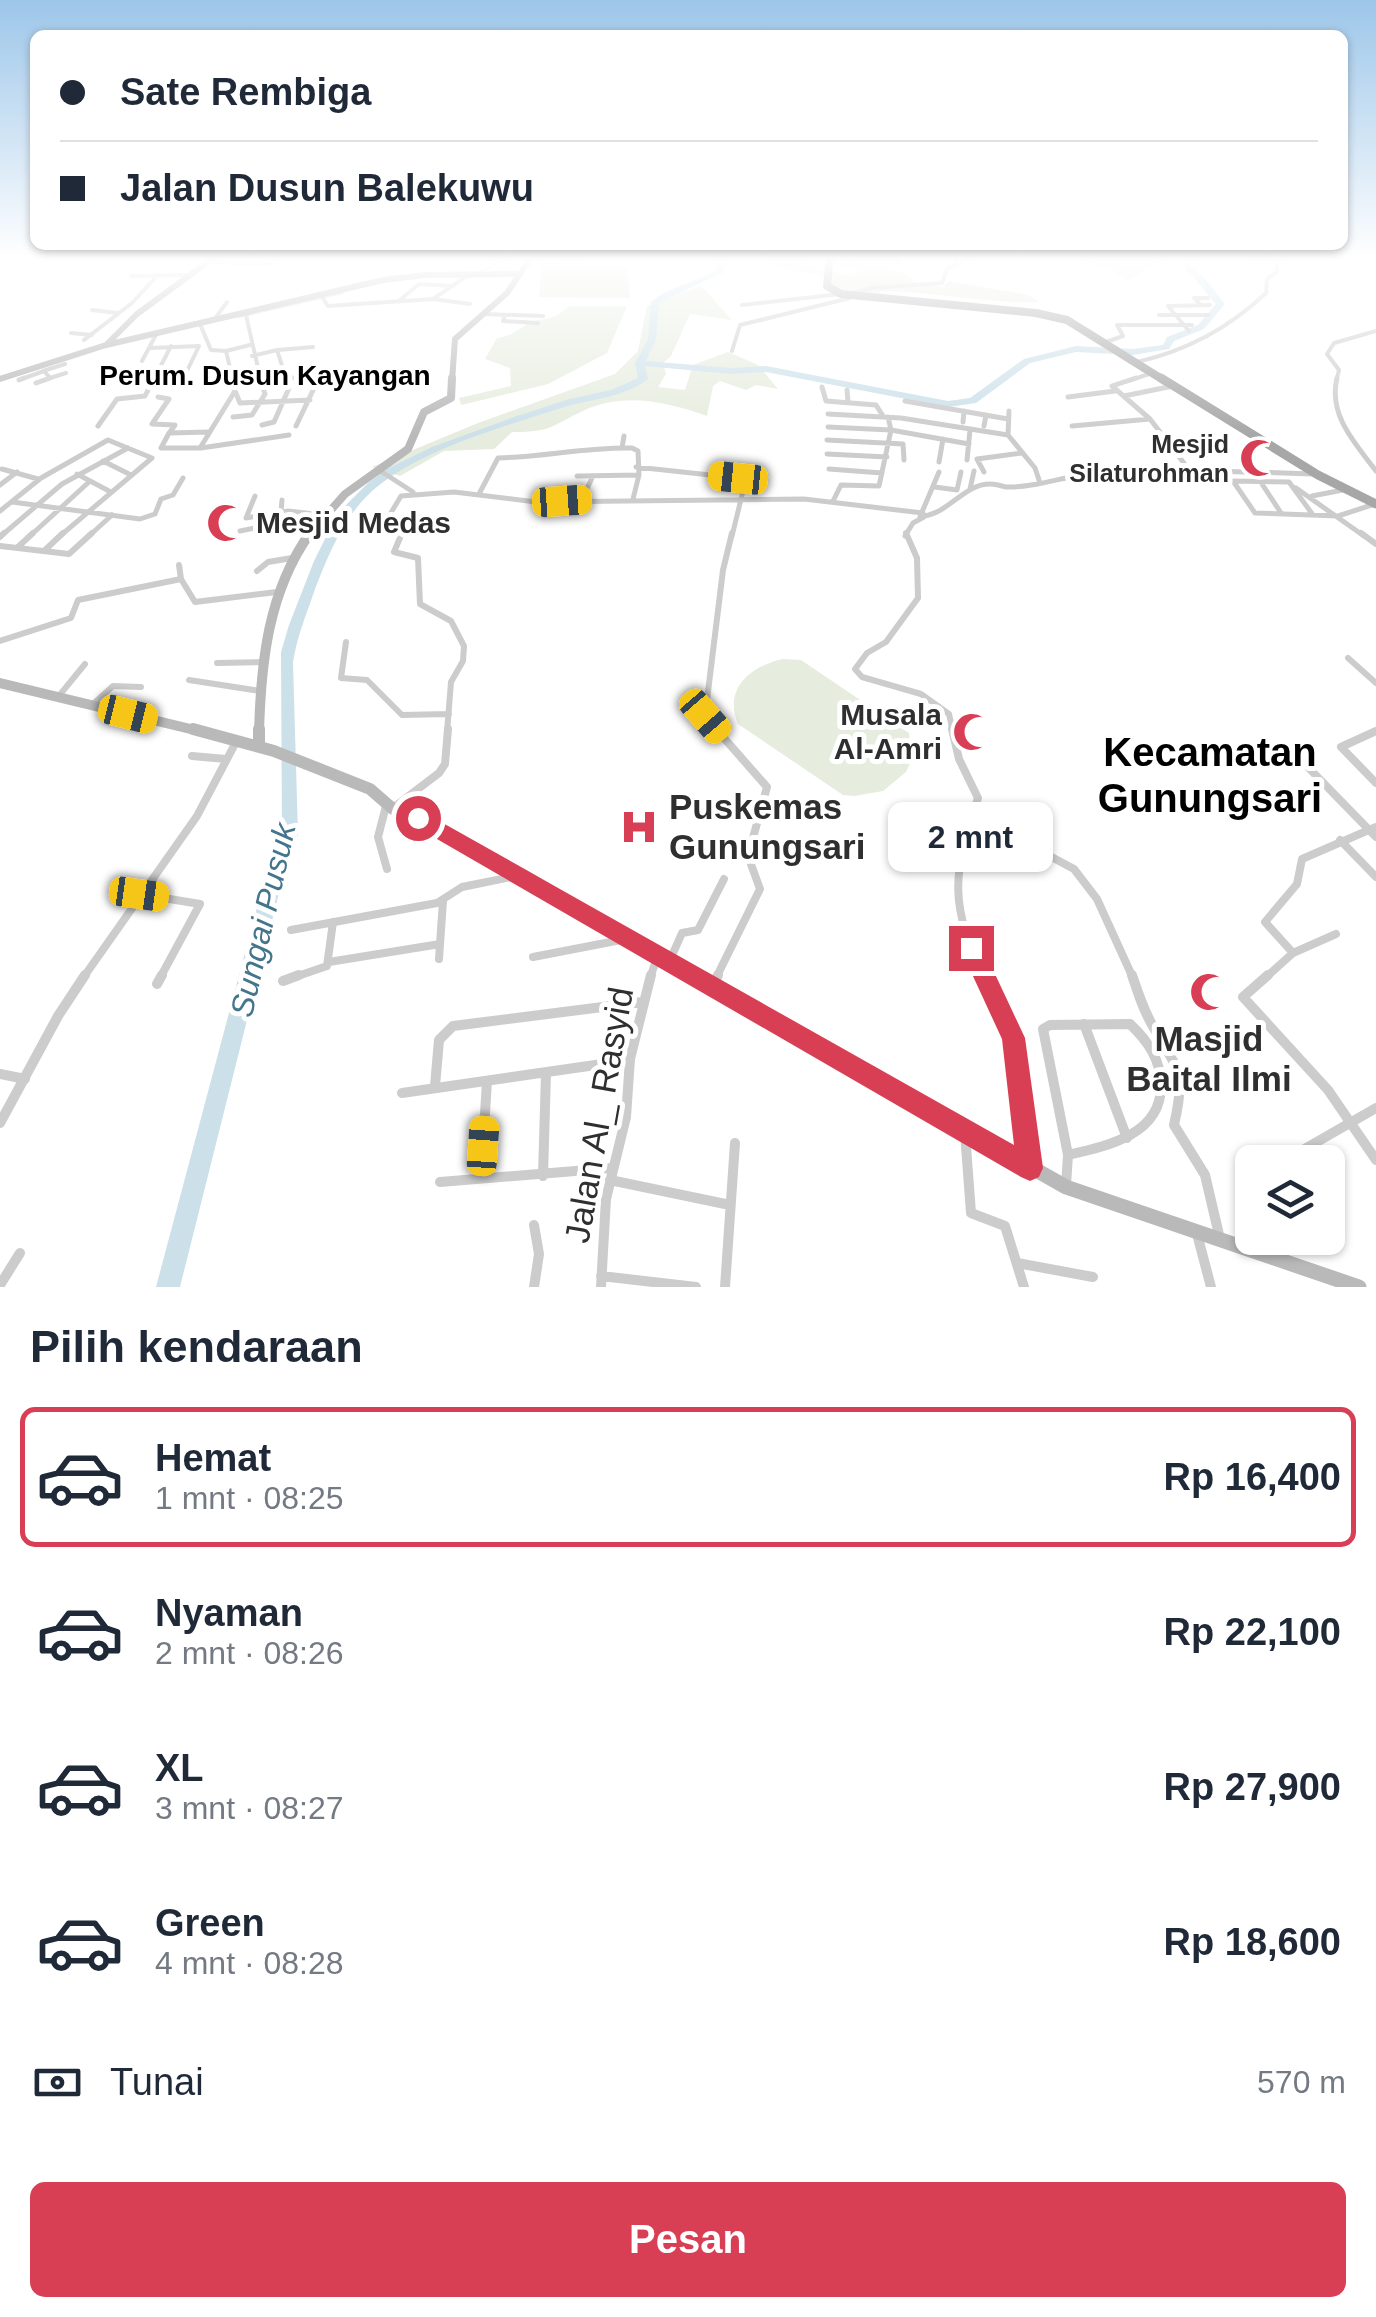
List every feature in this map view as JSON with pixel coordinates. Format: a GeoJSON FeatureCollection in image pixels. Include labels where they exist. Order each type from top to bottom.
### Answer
{"type":"FeatureCollection","features":[{"type":"Feature","properties":{"kind":"main road"},"geometry":{"type":"LineString","coordinates":[[1054,316],[1106,342],[1318,474],[1376,504]]}},
{"type":"Feature","properties":{"kind":"street"},"geometry":{"type":"LineString","coordinates":[[84,340],[116,316]]}},
{"type":"Feature","properties":{"kind":"street"},"geometry":{"type":"LineString","coordinates":[[109,342],[136,316]]}},
{"type":"Feature","properties":{"kind":"street"},"geometry":{"type":"LineString","coordinates":[[214,321],[217,316]]}},
{"type":"Feature","properties":{"kind":"street"},"geometry":{"type":"LineString","coordinates":[[0,379],[109,342],[240,316]]}},
{"type":"Feature","properties":{"kind":"street"},"geometry":{"type":"LineString","coordinates":[[233,417],[250,416],[264,392],[252,356],[246,316]]}},
{"type":"Feature","properties":{"kind":"street"},"geometry":{"type":"LineString","coordinates":[[268,749],[260,691],[263,662],[278,592],[292,558],[323,516],[408,450],[411,427],[426,408],[451,398],[455,339],[482,316]]}},
{"type":"Feature","properties":{"kind":"street"},"geometry":{"type":"LineString","coordinates":[[505,316],[504,321],[538,323]]}},
{"type":"Feature","properties":{"kind":"street"},"geometry":{"type":"LineString","coordinates":[[732,352],[740,324],[775,316]]}},
{"type":"Feature","properties":{"kind":"street"},"geometry":{"type":"LineString","coordinates":[[1176,316],[1183,325]]}},
{"type":"Feature","properties":{"kind":"street"},"geometry":{"type":"LineString","coordinates":[[1136,362],[1169,356],[1240,316]]}},
{"type":"Feature","properties":{"kind":"street"},"geometry":{"type":"LineString","coordinates":[[200,325],[212,352],[250,344]]}},
{"type":"Feature","properties":{"kind":"street"},"geometry":{"type":"LineString","coordinates":[[1106,342],[1123,336],[1116,325],[1191,328]]}},
{"type":"Feature","properties":{"kind":"street"},"geometry":{"type":"LineString","coordinates":[[1163,325],[1172,335]]}},
{"type":"Feature","properties":{"kind":"street"},"geometry":{"type":"LineString","coordinates":[[1376,331],[1334,343],[1326,354],[1340,370],[1334,394],[1340,421],[1376,471]]}},
{"type":"Feature","properties":{"kind":"street"},"geometry":{"type":"LineString","coordinates":[[71,333],[109,342]]}},
{"type":"Feature","properties":{"kind":"street"},"geometry":{"type":"LineString","coordinates":[[142,361],[157,334]]}},
{"type":"Feature","properties":{"kind":"street"},"geometry":{"type":"LineString","coordinates":[[89,350],[93,336]]}},
{"type":"Feature","properties":{"kind":"street"},"geometry":{"type":"LineString","coordinates":[[98,426],[118,399],[145,396],[171,346]]}},
{"type":"Feature","properties":{"kind":"street"},"geometry":{"type":"LineString","coordinates":[[150,348],[199,346],[187,372],[158,375]]}},
{"type":"Feature","properties":{"kind":"street"},"geometry":{"type":"LineString","coordinates":[[252,356],[313,347]]}},
{"type":"Feature","properties":{"kind":"street"},"geometry":{"type":"LineString","coordinates":[[262,424],[273,423],[290,388],[276,350]]}},
{"type":"Feature","properties":{"kind":"street"},"geometry":{"type":"LineString","coordinates":[[226,351],[239,402],[310,400]]}},
{"type":"Feature","properties":{"kind":"street"},"geometry":{"type":"LineString","coordinates":[[19,380],[41,368],[65,364]]}},
{"type":"Feature","properties":{"kind":"street"},"geometry":{"type":"LineString","coordinates":[[41,368],[50,378]]}},
{"type":"Feature","properties":{"kind":"street"},"geometry":{"type":"LineString","coordinates":[[36,383],[66,373]]}},
{"type":"Feature","properties":{"kind":"street"},"geometry":{"type":"LineString","coordinates":[[1153,373],[1114,383],[1116,390],[1150,420],[1190,470]]}},
{"type":"Feature","properties":{"kind":"street"},"geometry":{"type":"LineString","coordinates":[[285,376],[316,384],[296,426]]}},
{"type":"Feature","properties":{"kind":"street"},"geometry":{"type":"LineString","coordinates":[[1124,396],[1174,386]]}},
{"type":"Feature","properties":{"kind":"street"},"geometry":{"type":"LineString","coordinates":[[822,387],[826,401],[880,408],[891,430],[877,488],[828,484]]}},
{"type":"Feature","properties":{"kind":"street"},"geometry":{"type":"LineString","coordinates":[[200,448],[236,390]]}},
{"type":"Feature","properties":{"kind":"street"},"geometry":{"type":"LineString","coordinates":[[847,390],[848,402]]}},
{"type":"Feature","properties":{"kind":"street"},"geometry":{"type":"LineString","coordinates":[[1068,396],[1116,390]]}},
{"type":"Feature","properties":{"kind":"street"},"geometry":{"type":"LineString","coordinates":[[870,394],[871,404]]}},
{"type":"Feature","properties":{"kind":"street"},"geometry":{"type":"LineString","coordinates":[[158,397],[169,399],[152,424],[174,425],[161,448],[200,448],[289,434]]}},
{"type":"Feature","properties":{"kind":"street"},"geometry":{"type":"LineString","coordinates":[[905,419],[907,402],[939,412],[964,411],[1008,419]]}},
{"type":"Feature","properties":{"kind":"street"},"geometry":{"type":"LineString","coordinates":[[1010,410],[1008,435],[1035,468],[1039,480]]}},
{"type":"Feature","properties":{"kind":"street"},"geometry":{"type":"LineString","coordinates":[[963,422],[964,411]]}},
{"type":"Feature","properties":{"kind":"street"},"geometry":{"type":"LineString","coordinates":[[828,414],[905,419],[1008,435]]}},
{"type":"Feature","properties":{"kind":"street"},"geometry":{"type":"LineString","coordinates":[[984,426],[986,415]]}},
{"type":"Feature","properties":{"kind":"street"},"geometry":{"type":"LineString","coordinates":[[1072,426],[1150,420]]}},
{"type":"Feature","properties":{"kind":"street"},"geometry":{"type":"LineString","coordinates":[[828,427],[891,430],[969,444]]}},
{"type":"Feature","properties":{"kind":"street"},"geometry":{"type":"LineString","coordinates":[[967,460],[970,430]]}},
{"type":"Feature","properties":{"kind":"street"},"geometry":{"type":"LineString","coordinates":[[170,433],[208,432]]}},
{"type":"Feature","properties":{"kind":"street"},"geometry":{"type":"LineString","coordinates":[[622,448],[624,436]]}},
{"type":"Feature","properties":{"kind":"street"},"geometry":{"type":"LineString","coordinates":[[939,462],[943,439]]}},
{"type":"Feature","properties":{"kind":"street"},"geometry":{"type":"LineString","coordinates":[[0,511],[39,480],[114,440],[152,459],[109,491],[44,551]]}},
{"type":"Feature","properties":{"kind":"street"},"geometry":{"type":"LineString","coordinates":[[827,440],[905,445],[904,460]]}},
{"type":"Feature","properties":{"kind":"street"},"geometry":{"type":"LineString","coordinates":[[0,537],[77,474],[128,448]]}},
{"type":"Feature","properties":{"kind":"street"},"geometry":{"type":"LineString","coordinates":[[479,494],[498,458],[552,458],[587,448],[622,448],[638,450],[633,499]]}},
{"type":"Feature","properties":{"kind":"street"},"geometry":{"type":"LineString","coordinates":[[984,472],[976,459],[1022,453]]}},
{"type":"Feature","properties":{"kind":"street"},"geometry":{"type":"LineString","coordinates":[[828,454],[887,457]]}},
{"type":"Feature","properties":{"kind":"street"},"geometry":{"type":"LineString","coordinates":[[103,461],[131,475]]}},
{"type":"Feature","properties":{"kind":"street"},"geometry":{"type":"LineString","coordinates":[[829,469],[882,473]]}},
{"type":"Feature","properties":{"kind":"street"},"geometry":{"type":"LineString","coordinates":[[2,470],[39,480]]}},
{"type":"Feature","properties":{"kind":"street"},"geometry":{"type":"LineString","coordinates":[[381,470],[413,493]]}},
{"type":"Feature","properties":{"kind":"street"},"geometry":{"type":"LineString","coordinates":[[577,476],[593,478],[638,471],[740,478],[745,484],[715,622],[705,716],[768,787],[748,856],[759,878],[760,890],[713,985]]}},
{"type":"Feature","properties":{"kind":"street"},"geometry":{"type":"LineString","coordinates":[[970,490],[974,471]]}},
{"type":"Feature","properties":{"kind":"street"},"geometry":{"type":"LineString","coordinates":[[0,485],[16,472]]}},
{"type":"Feature","properties":{"kind":"street"},"geometry":{"type":"LineString","coordinates":[[939,472],[921,516],[906,534],[916,554],[918,598],[886,642],[867,653],[855,669],[862,677],[927,696],[949,714],[958,760],[978,793],[961,848],[959,920],[1011,1030],[1030,1168]]}},
{"type":"Feature","properties":{"kind":"street"},"geometry":{"type":"LineString","coordinates":[[936,487],[958,490],[961,472]]}},
{"type":"Feature","properties":{"kind":"street"},"geometry":{"type":"LineString","coordinates":[[387,869],[378,837],[390,804],[441,770],[448,755],[451,682],[464,656],[460,632],[446,617],[429,612],[420,604],[418,557],[394,552],[406,523],[389,516],[396,500],[413,493],[479,494],[531,502],[739,498],[833,501],[934,516],[986,483],[1007,487],[1095,472],[1318,474]]}},
{"type":"Feature","properties":{"kind":"street"},"geometry":{"type":"LineString","coordinates":[[77,474],[109,491]]}},
{"type":"Feature","properties":{"kind":"street"},"geometry":{"type":"LineString","coordinates":[[11,502],[115,516],[153,515],[161,500],[173,495],[183,478]]}},
{"type":"Feature","properties":{"kind":"street"},"geometry":{"type":"LineString","coordinates":[[582,500],[593,478]]}},
{"type":"Feature","properties":{"kind":"street"},"geometry":{"type":"LineString","coordinates":[[1260,480],[1282,514]]}},
{"type":"Feature","properties":{"kind":"street"},"geometry":{"type":"LineString","coordinates":[[17,548],[90,481]]}},
{"type":"Feature","properties":{"kind":"street"},"geometry":{"type":"LineString","coordinates":[[1313,515],[1286,481],[1232,482],[1252,512],[1282,514],[1340,516],[1376,504]]}},
{"type":"Feature","properties":{"kind":"street"},"geometry":{"type":"LineString","coordinates":[[833,501],[840,485]]}},
{"type":"Feature","properties":{"kind":"street"},"geometry":{"type":"LineString","coordinates":[[1294,488],[1312,496],[1376,544]]}},
{"type":"Feature","properties":{"kind":"street"},"geometry":{"type":"LineString","coordinates":[[1312,496],[1349,489]]}},
{"type":"Feature","properties":{"kind":"street"},"geometry":{"type":"LineString","coordinates":[[256,496],[240,531],[266,526],[268,515]]}},
{"type":"Feature","properties":{"kind":"street"},"geometry":{"type":"LineString","coordinates":[[281,512],[282,500]]}},
{"type":"Feature","properties":{"kind":"street"},"geometry":{"type":"LineString","coordinates":[[246,518],[281,512],[323,516]]}},
{"type":"Feature","properties":{"kind":"street"},"geometry":{"type":"LineString","coordinates":[[1,546],[66,554],[115,516]]}},
{"type":"Feature","properties":{"kind":"street"},"geometry":{"type":"LineString","coordinates":[[257,571],[268,562],[292,558]]}},
{"type":"Feature","properties":{"kind":"street"},"geometry":{"type":"LineString","coordinates":[[179,565],[195,602],[278,592]]}},
{"type":"Feature","properties":{"kind":"street"},"geometry":{"type":"LineString","coordinates":[[78,600],[182,579]]}},
{"type":"Feature","properties":{"kind":"street"},"geometry":{"type":"LineString","coordinates":[[0,642],[71,618],[81,588]]}},
{"type":"Feature","properties":{"kind":"street"},"geometry":{"type":"LineString","coordinates":[[346,642],[341,678],[366,680],[402,715],[450,714]]}},
{"type":"Feature","properties":{"kind":"street"},"geometry":{"type":"LineString","coordinates":[[1348,658],[1376,682]]}},
{"type":"Feature","properties":{"kind":"street"},"geometry":{"type":"LineString","coordinates":[[217,662],[263,662]]}},
{"type":"Feature","properties":{"kind":"street"},"geometry":{"type":"LineString","coordinates":[[58,698],[85,664]]}},
{"type":"Feature","properties":{"kind":"street"},"geometry":{"type":"LineString","coordinates":[[189,680],[260,691]]}},
{"type":"Feature","properties":{"kind":"street"},"geometry":{"type":"LineString","coordinates":[[0,683],[304,761],[523,875],[964,1132],[1066,1187],[1359,1287]]}},
{"type":"Feature","properties":{"kind":"street"},"geometry":{"type":"LineString","coordinates":[[92,705],[113,686],[141,687]]}},
{"type":"Feature","properties":{"kind":"street"},"geometry":{"type":"LineString","coordinates":[[1376,731],[1341,747],[1376,783]]}},
{"type":"Feature","properties":{"kind":"street"},"geometry":{"type":"LineString","coordinates":[[0,1122],[45,1036],[139,894],[191,824],[236,741]]}},
{"type":"Feature","properties":{"kind":"street"},"geometry":{"type":"LineString","coordinates":[[192,756],[226,760]]}},
{"type":"Feature","properties":{"kind":"street"},"geometry":{"type":"LineString","coordinates":[[1300,759],[1374,831]]}},
{"type":"Feature","properties":{"kind":"street"},"geometry":{"type":"LineString","coordinates":[[974,816],[1074,869],[1087,883],[1120,944],[1150,1021],[1178,1066],[1181,1087],[1174,1125],[1205,1175],[1220,1240]]}},
{"type":"Feature","properties":{"kind":"street"},"geometry":{"type":"LineString","coordinates":[[1294,953],[1268,929],[1265,920],[1298,884],[1303,859],[1340,840],[1374,831]]}},
{"type":"Feature","properties":{"kind":"street"},"geometry":{"type":"LineString","coordinates":[[1340,840],[1376,878]]}},
{"type":"Feature","properties":{"kind":"street"},"geometry":{"type":"LineString","coordinates":[[291,930],[443,900],[467,886],[523,875]]}},
{"type":"Feature","properties":{"kind":"street"},"geometry":{"type":"LineString","coordinates":[[664,956],[682,933],[698,930],[724,880]]}},
{"type":"Feature","properties":{"kind":"street"},"geometry":{"type":"LineString","coordinates":[[139,894],[200,904],[157,984]]}},
{"type":"Feature","properties":{"kind":"street"},"geometry":{"type":"LineString","coordinates":[[440,958],[443,900]]}},
{"type":"Feature","properties":{"kind":"street"},"geometry":{"type":"LineString","coordinates":[[284,981],[324,968],[329,962],[333,922]]}},
{"type":"Feature","properties":{"kind":"street"},"geometry":{"type":"LineString","coordinates":[[1336,934],[1294,953],[1244,994],[1243,999],[1291,1047],[1352,1122],[1376,1160]]}},
{"type":"Feature","properties":{"kind":"street"},"geometry":{"type":"LineString","coordinates":[[533,957],[598,947],[632,937]]}},
{"type":"Feature","properties":{"kind":"street"},"geometry":{"type":"LineString","coordinates":[[329,962],[440,944]]}},
{"type":"Feature","properties":{"kind":"street","name":"Jalan Al_ Rasyid"},"geometry":{"type":"LineString","coordinates":[[601,1282],[611,1174],[626,1118],[630,1060],[642,1002],[664,956]]}},
{"type":"Feature","properties":{"kind":"street"},"geometry":{"type":"LineString","coordinates":[[435,1086],[438,1040],[450,1027],[642,1002]]}},
{"type":"Feature","properties":{"kind":"street"},"geometry":{"type":"LineString","coordinates":[[1084,1024],[1127,1138]]}},
{"type":"Feature","properties":{"kind":"street"},"geometry":{"type":"LineString","coordinates":[[1066,1187],[1068,1155],[1042,1033],[1048,1025],[1128,1024],[1156,1057],[1162,1085],[1158,1111],[1146,1127],[1127,1138],[1068,1155]]}},
{"type":"Feature","properties":{"kind":"street"},"geometry":{"type":"LineString","coordinates":[[402,1093],[630,1060]]}},
{"type":"Feature","properties":{"kind":"street"},"geometry":{"type":"LineString","coordinates":[[543,1176],[546,1073]]}},
{"type":"Feature","properties":{"kind":"street"},"geometry":{"type":"LineString","coordinates":[[0,1074],[25,1079]]}},
{"type":"Feature","properties":{"kind":"street"},"geometry":{"type":"LineString","coordinates":[[481,1178],[487,1081]]}},
{"type":"Feature","properties":{"kind":"street"},"geometry":{"type":"LineString","coordinates":[[1312,1145],[1376,1108]]}},
{"type":"Feature","properties":{"kind":"street"},"geometry":{"type":"LineString","coordinates":[[964,1132],[971,1213],[1004,1224],[1024,1287]]}},
{"type":"Feature","properties":{"kind":"street"},"geometry":{"type":"LineString","coordinates":[[725,1287],[736,1143]]}},
{"type":"Feature","properties":{"kind":"street"},"geometry":{"type":"LineString","coordinates":[[440,1182],[611,1174],[730,1205]]}},
{"type":"Feature","properties":{"kind":"street"},"geometry":{"type":"LineString","coordinates":[[534,1225],[538,1254],[534,1287]]}},
{"type":"Feature","properties":{"kind":"street"},"geometry":{"type":"LineString","coordinates":[[1196,1232],[1210,1287]]}},
{"type":"Feature","properties":{"kind":"street"},"geometry":{"type":"LineString","coordinates":[[0,1284],[20,1253]]}},
{"type":"Feature","properties":{"kind":"street"},"geometry":{"type":"LineString","coordinates":[[1017,1264],[1093,1277]]}},
{"type":"Feature","properties":{"kind":"street"},"geometry":{"type":"LineString","coordinates":[[601,1282],[696,1287]]}},
{"type":"Feature","properties":{"kind":"shaded area"},"geometry":{"type":"Polygon","coordinates":[[[553,316],[623,316],[607,353],[548,384],[461,405],[459,398],[511,386],[510,368],[485,359],[497,338],[553,316]]]}},
{"type":"Feature","properties":{"kind":"shaded area"},"geometry":{"type":"Polygon","coordinates":[[[645,316],[689,316],[671,356],[663,363],[666,374],[658,387],[685,390],[693,365],[728,352],[758,365],[778,389],[756,385],[746,390],[720,381],[713,386],[707,416],[662,403],[616,401],[585,410],[545,429],[512,432],[494,449],[444,451],[400,476],[372,467],[478,423],[615,374],[638,351],[645,316]]]}},
{"type":"Feature","properties":{"kind":"shaded area"},"geometry":{"type":"Polygon","coordinates":[[[783,659],[801,660],[909,733],[912,759],[906,772],[883,791],[843,795],[738,724],[734,711],[737,689],[760,667],[783,659]]]}},
{"type":"Feature","properties":{"kind":"waterway"},"geometry":{"type":"LineString","coordinates":[[238,317],[242,316]]}},
{"type":"Feature","properties":{"kind":"waterway","name":"Sungai Pusuk"},"geometry":{"type":"LineString","coordinates":[[640,363],[652,339],[654,316]]}},
{"type":"Feature","properties":{"kind":"waterway"},"geometry":{"type":"LineString","coordinates":[[640,363],[731,371],[766,369],[948,404],[973,401],[1027,361],[1076,349],[1133,352],[1166,347],[1170,339],[1201,327],[1211,316]]}},
{"type":"Feature","properties":{"kind":"waterway","name":"Sungai Pusuk"},"geometry":{"type":"LineString","coordinates":[[168,1287],[271,889],[290,835],[286,662],[299,616],[334,533],[361,495],[389,473],[490,428],[624,388],[643,379],[640,363]]}},
{"type":"Feature","properties":{"kind":"place","name":"Mesjid Silaturohman"},"geometry":{"type":"Point","coordinates":[1259,458]}},
{"type":"Feature","properties":{"kind":"place","name":"Mesjid Medas"},"geometry":{"type":"Point","coordinates":[226,523]}},
{"type":"Feature","properties":{"kind":"place","name":"Musala Al-Amri"},"geometry":{"type":"Point","coordinates":[972,732]}},
{"type":"Feature","properties":{"kind":"place","name":"Puskemas Gunungsari"},"geometry":{"type":"Point","coordinates":[639,827]}},
{"type":"Feature","properties":{"kind":"place","name":"Masjid Baital Ilmi"},"geometry":{"type":"Point","coordinates":[1209,992]}},
{"type":"Feature","properties":{"kind":"district","name":"Perum. Dusun Kayangan"},"geometry":{"type":"Point","coordinates":[265,375]}},
{"type":"Feature","properties":{"kind":"district","name":"Kecamatan Gunungsari"},"geometry":{"type":"Point","coordinates":[1210,775]}},
{"type":"Feature","properties":{"kind":"route"},"geometry":{"type":"LineString","coordinates":[[418,818],[1030,1168],[1011,1030],[971,948]]}}]}
